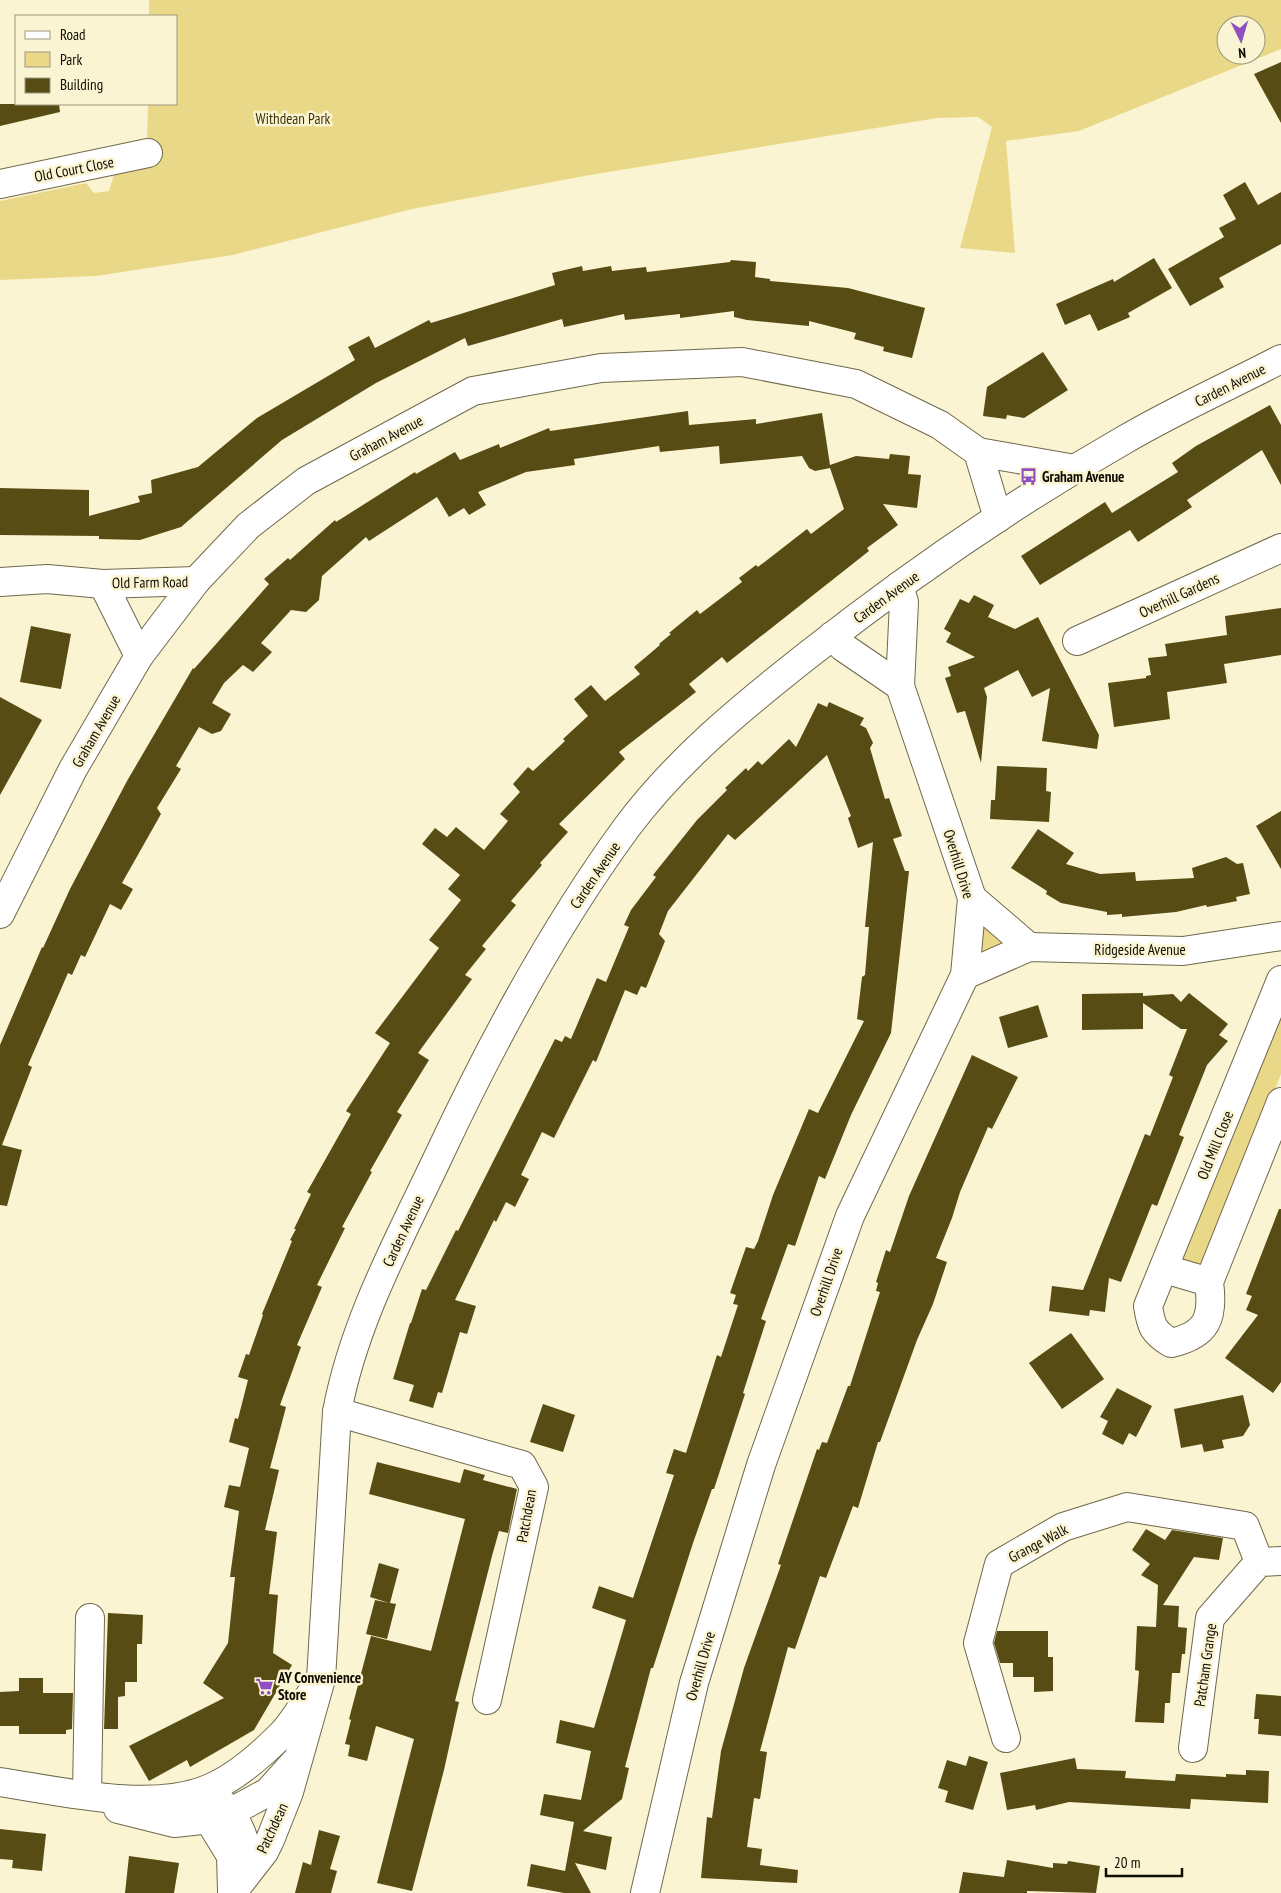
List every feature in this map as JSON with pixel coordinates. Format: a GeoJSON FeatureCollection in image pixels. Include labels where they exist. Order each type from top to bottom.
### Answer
{"type":"FeatureCollection","features":[{"type":"Feature","properties":{"kind":"street","name":"Old Court Close"},"geometry":{"type":"LineString","coordinates":[[0,184],[148,153]]}},
{"type":"Feature","properties":{"kind":"street","name":"Carden Avenue"},"geometry":{"type":"LineString","coordinates":[[87,1795],[119,1810],[174,1823],[221,1816],[268,1792],[300,1756],[321,1679],[337,1412],[341,1391],[366,1311],[468,1093],[556,933],[628,826],[683,762],[734,714],[832,636],[899,586],[998,518],[1127,438],[1281,359]]}},
{"type":"Feature","properties":{"kind":"street","name":"Graham Avenue"},"geometry":{"type":"LineString","coordinates":[[0,914],[74,769],[139,656],[196,581],[248,526],[306,481],[473,391],[601,368],[742,362],[856,384],[940,424],[978,452],[1075,469]]}},
{"type":"Feature","properties":{"kind":"street"},"geometry":{"type":"LineString","coordinates":[[978,452],[998,518]]}},
{"type":"Feature","properties":{"kind":"street","name":"Overhill Gardens"},"geometry":{"type":"LineString","coordinates":[[1077,641],[1281,548]]}},
{"type":"Feature","properties":{"kind":"street","name":"Old Farm Road"},"geometry":{"type":"LineString","coordinates":[[0,582],[47,579],[103,584],[196,581]]}},
{"type":"Feature","properties":{"kind":"street","name":"Old Farm Road"},"geometry":{"type":"LineString","coordinates":[[103,584],[139,656]]}},
{"type":"Feature","properties":{"kind":"street","name":"Overhill Drive"},"geometry":{"type":"LineString","coordinates":[[645,1893],[694,1683],[762,1465],[850,1216],[965,975],[972,898],[900,686],[904,602],[899,586]]}},
{"type":"Feature","properties":{"kind":"street"},"geometry":{"type":"LineString","coordinates":[[832,636],[843,647],[900,686]]}},
{"type":"Feature","properties":{"kind":"street"},"geometry":{"type":"LineString","coordinates":[[972,898],[1029,947]]}},
{"type":"Feature","properties":{"kind":"street","name":"Ridgeside Avenue"},"geometry":{"type":"LineString","coordinates":[[965,975],[1029,947],[1183,951],[1279,934]]}},
{"type":"Feature","properties":{"kind":"street","name":"Old Mill Close"},"geometry":{"type":"LineString","coordinates":[[1281,980],[1273,1024],[1165,1269],[1155,1286],[1148,1306],[1150,1320],[1156,1334],[1171,1343],[1187,1339],[1201,1330],[1211,1311],[1209,1282],[1281,1102]]}},
{"type":"Feature","properties":{"kind":"street"},"geometry":{"type":"LineString","coordinates":[[1165,1269],[1209,1282]]}},
{"type":"Feature","properties":{"kind":"street","name":"Patchdean"},"geometry":{"type":"LineString","coordinates":[[337,1412],[522,1465],[534,1487],[487,1700]]}},
{"type":"Feature","properties":{"kind":"street","name":"Grange Walk"},"geometry":{"type":"LineString","coordinates":[[1006,1738],[978,1643],[999,1564],[1063,1527],[1127,1507],[1245,1526],[1270,1561]]}},
{"type":"Feature","properties":{"kind":"street","name":"Patcham Grange"},"geometry":{"type":"LineString","coordinates":[[1193,1748],[1210,1618],[1270,1561]]}},
{"type":"Feature","properties":{"kind":"street"},"geometry":{"type":"LineString","coordinates":[[87,1795],[90,1618]]}},
{"type":"Feature","properties":{"kind":"street","name":"Carden Avenue"},"geometry":{"type":"LineString","coordinates":[[0,1782],[124,1799],[173,1798],[208,1789],[251,1762],[283,1734],[321,1679]]}},
{"type":"Feature","properties":{"kind":"street","name":"Patchdean"},"geometry":{"type":"LineString","coordinates":[[232,1892],[264,1852],[270,1840],[289,1792],[300,1756]]}},
{"type":"Feature","properties":{"kind":"street","name":"Patchdean"},"geometry":{"type":"LineString","coordinates":[[208,1789],[221,1816],[231,1856],[232,1892]]}},
{"type":"Feature","properties":{"kind":"street","name":"Patchdean"},"geometry":{"type":"LineString","coordinates":[[221,1816],[244,1834],[249,1869]]}},
{"type":"Feature","properties":{"kind":"green space","name":"Withdean Park"},"geometry":{"type":"Polygon","coordinates":[[[149,0],[1281,0],[1281,49],[1266,55],[1266,15],[1216,15],[1216,65],[1242,65],[1079,131],[1006,141],[1015,253],[960,248],[992,127],[978,117],[937,118],[584,176],[412,209],[233,255],[96,276],[0,280],[0,201],[86,183],[94,193],[109,191],[114,174],[146,167],[148,105],[178,105],[178,15],[149,15],[149,0]]]}},
{"type":"Feature","properties":{"kind":"green space"},"geometry":{"type":"Polygon","coordinates":[[[984,927],[1009,944],[981,957],[984,927]]]}},
{"type":"Feature","properties":{"kind":"green space"},"geometry":{"type":"Polygon","coordinates":[[[1281,1007],[1281,1074],[1206,1267],[1184,1265],[1181,1258],[1281,1007]]]}},
{"type":"Feature","properties":{"kind":"building"},"geometry":{"type":"Polygon","coordinates":[[[1281,62],[1281,123],[1254,74],[1281,62]]]}},
{"type":"Feature","properties":{"kind":"building"},"geometry":{"type":"Polygon","coordinates":[[[0,104],[59,105],[60,112],[0,126],[0,104]]]}},
{"type":"Feature","properties":{"kind":"building"},"geometry":{"type":"Polygon","coordinates":[[[1245,182],[1258,205],[1281,192],[1281,244],[1219,278],[1224,287],[1190,306],[1168,269],[1224,237],[1219,228],[1236,219],[1223,195],[1245,182]]]}},
{"type":"Feature","properties":{"kind":"building"},"geometry":{"type":"Polygon","coordinates":[[[1154,258],[1172,288],[1128,313],[1130,317],[1098,331],[1090,314],[1065,325],[1056,304],[1113,279],[1114,282],[1154,258]]]}},
{"type":"Feature","properties":{"kind":"building"},"geometry":{"type":"Polygon","coordinates":[[[731,260],[756,262],[755,277],[770,279],[770,281],[848,288],[925,308],[912,358],[883,351],[884,347],[854,339],[856,333],[809,321],[809,326],[747,320],[734,317],[734,311],[680,318],[680,314],[625,320],[624,314],[564,327],[562,319],[468,346],[465,338],[376,383],[282,440],[181,527],[140,540],[99,539],[99,536],[0,535],[0,488],[89,490],[89,516],[140,502],[138,496],[152,493],[151,480],[198,467],[257,418],[355,360],[348,347],[369,336],[375,348],[429,320],[431,323],[555,285],[552,273],[582,266],[583,271],[611,266],[612,271],[646,267],[647,272],[730,262],[731,260]]]}},
{"type":"Feature","properties":{"kind":"building"},"geometry":{"type":"Polygon","coordinates":[[[1043,352],[1068,390],[1024,418],[1007,415],[1006,419],[983,416],[987,387],[1043,352]]]}},
{"type":"Feature","properties":{"kind":"building"},"geometry":{"type":"Polygon","coordinates":[[[1270,405],[1281,425],[1281,485],[1262,450],[1187,500],[1192,507],[1138,542],[1130,530],[1040,585],[1021,556],[1105,502],[1112,513],[1178,472],[1172,463],[1196,446],[1270,405]]]}},
{"type":"Feature","properties":{"kind":"building"},"geometry":{"type":"Polygon","coordinates":[[[688,411],[689,425],[756,419],[756,424],[822,413],[830,465],[856,456],[889,459],[890,454],[910,456],[908,474],[921,475],[917,508],[883,504],[898,525],[867,548],[869,551],[727,663],[722,657],[689,684],[696,692],[619,752],[625,759],[559,824],[568,832],[540,863],[542,865],[511,901],[516,905],[482,946],[486,949],[465,975],[472,979],[418,1053],[429,1060],[397,1112],[402,1115],[370,1171],[372,1172],[342,1227],[345,1228],[317,1285],[322,1287],[297,1345],[301,1347],[280,1405],[286,1407],[270,1468],[279,1470],[265,1530],[277,1532],[269,1594],[278,1595],[273,1653],[292,1665],[254,1730],[190,1767],[187,1760],[149,1781],[129,1746],[224,1698],[203,1683],[228,1643],[235,1577],[230,1577],[239,1511],[224,1507],[229,1485],[240,1487],[249,1448],[229,1442],[235,1418],[238,1419],[248,1380],[238,1377],[246,1354],[249,1355],[262,1314],[292,1241],[290,1240],[296,1229],[294,1229],[311,1194],[307,1192],[351,1114],[346,1111],[390,1043],[375,1033],[439,948],[429,940],[461,900],[448,889],[460,875],[422,844],[435,828],[447,837],[456,827],[484,850],[508,821],[500,814],[520,792],[513,784],[528,767],[533,771],[588,716],[574,699],[591,685],[605,701],[640,674],[634,667],[660,645],[671,634],[669,633],[697,610],[700,614],[742,582],[739,578],[756,565],[758,567],[807,529],[811,534],[844,509],[830,468],[815,471],[809,468],[802,456],[720,464],[719,446],[660,452],[659,446],[574,459],[575,465],[526,472],[478,492],[486,505],[469,515],[464,508],[449,517],[437,497],[369,541],[366,537],[322,576],[319,600],[306,612],[291,610],[261,643],[272,652],[253,672],[243,665],[224,683],[212,703],[231,714],[221,731],[212,734],[199,727],[176,766],[181,769],[157,808],[161,814],[122,883],[133,889],[121,910],[110,904],[85,957],[81,955],[72,975],[68,973],[28,1065],[32,1067],[2,1145],[22,1150],[7,1206],[0,1205],[0,1045],[42,947],[70,889],[127,781],[193,668],[269,584],[264,579],[288,558],[290,560],[335,520],[336,522],[415,472],[416,474],[455,452],[460,460],[499,444],[500,448],[549,428],[550,431],[688,411]]]}},
{"type":"Feature","properties":{"kind":"building"},"geometry":{"type":"Polygon","coordinates":[[[974,595],[994,605],[988,617],[1015,629],[1038,617],[1099,735],[1097,749],[1042,741],[1050,688],[1032,697],[1018,670],[984,688],[987,697],[981,763],[965,711],[957,713],[945,678],[951,676],[948,667],[975,657],[946,642],[951,633],[944,629],[960,599],[969,603],[974,595]]]}},
{"type":"Feature","properties":{"kind":"building"},"geometry":{"type":"Polygon","coordinates":[[[1281,608],[1281,655],[1224,664],[1227,683],[1167,692],[1170,719],[1114,727],[1108,683],[1146,678],[1146,676],[1151,675],[1148,658],[1167,656],[1165,644],[1227,635],[1225,616],[1281,608]]]}},
{"type":"Feature","properties":{"kind":"building"},"geometry":{"type":"Polygon","coordinates":[[[31,626],[71,634],[61,689],[20,682],[31,626]]]}},
{"type":"Feature","properties":{"kind":"building"},"geometry":{"type":"Polygon","coordinates":[[[0,697],[42,720],[0,795],[0,697]]]}},
{"type":"Feature","properties":{"kind":"building"},"geometry":{"type":"Polygon","coordinates":[[[829,702],[864,718],[860,725],[866,728],[873,743],[870,748],[885,799],[889,798],[902,836],[893,839],[905,871],[909,871],[891,1033],[851,1115],[825,1179],[819,1176],[795,1246],[788,1244],[761,1319],[766,1321],[743,1393],[745,1394],[714,1489],[712,1489],[693,1543],[653,1668],[651,1668],[625,1767],[629,1768],[622,1799],[583,1831],[612,1837],[606,1870],[575,1863],[591,1893],[564,1893],[527,1886],[531,1864],[565,1871],[574,1822],[540,1815],[544,1794],[581,1800],[591,1751],[556,1743],[560,1720],[594,1728],[626,1620],[592,1608],[599,1586],[633,1598],[674,1475],[666,1473],[674,1449],[686,1453],[717,1355],[721,1357],[738,1305],[733,1304],[736,1295],[730,1293],[746,1247],[754,1249],[758,1241],[773,1195],[809,1109],[818,1113],[864,1021],[857,1019],[862,977],[865,975],[869,927],[865,927],[873,842],[858,848],[848,818],[851,816],[827,755],[735,840],[728,834],[668,911],[659,934],[665,941],[646,988],[641,986],[637,995],[625,990],[596,1062],[593,1060],[554,1138],[542,1132],[521,1175],[529,1179],[515,1207],[506,1202],[496,1222],[494,1220],[455,1300],[476,1306],[467,1334],[460,1332],[442,1393],[438,1392],[433,1408],[409,1401],[414,1385],[393,1379],[422,1289],[426,1290],[456,1230],[458,1231],[555,1039],[562,1042],[565,1036],[571,1039],[597,978],[606,982],[629,927],[624,925],[631,910],[656,877],[653,875],[697,820],[727,790],[725,788],[746,768],[748,771],[758,761],[762,765],[789,739],[796,747],[818,703],[827,707],[829,702]]]}},
{"type":"Feature","properties":{"kind":"building"},"geometry":{"type":"Polygon","coordinates":[[[997,766],[1047,768],[1046,791],[1051,792],[1049,822],[990,819],[991,800],[995,800],[997,766]]]}},
{"type":"Feature","properties":{"kind":"building"},"geometry":{"type":"Polygon","coordinates":[[[1281,811],[1281,869],[1256,826],[1281,811]]]}},
{"type":"Feature","properties":{"kind":"building"},"geometry":{"type":"Polygon","coordinates":[[[1038,829],[1074,853],[1066,864],[1100,874],[1135,872],[1136,881],[1194,878],[1192,868],[1226,857],[1237,864],[1243,863],[1250,894],[1236,897],[1237,901],[1207,907],[1206,905],[1176,912],[1122,917],[1122,914],[1107,915],[1107,912],[1061,903],[1046,894],[1047,891],[1011,868],[1038,829]]]}},
{"type":"Feature","properties":{"kind":"building"},"geometry":{"type":"Polygon","coordinates":[[[1143,993],[1143,996],[1173,994],[1181,1002],[1189,993],[1228,1024],[1219,1035],[1228,1041],[1207,1065],[1179,1135],[1184,1137],[1157,1206],[1152,1204],[1121,1282],[1109,1278],[1105,1312],[1090,1310],[1089,1316],[1049,1311],[1052,1286],[1083,1290],[1145,1134],[1150,1136],[1173,1077],[1169,1075],[1187,1029],[1181,1029],[1143,1003],[1143,1029],[1082,1030],[1082,994],[1143,993]]]}},
{"type":"Feature","properties":{"kind":"building"},"geometry":{"type":"Polygon","coordinates":[[[1038,1005],[1048,1037],[1008,1048],[999,1017],[1038,1005]]]}},
{"type":"Feature","properties":{"kind":"building"},"geometry":{"type":"Polygon","coordinates":[[[972,1055],[1018,1077],[992,1129],[988,1127],[960,1192],[936,1258],[947,1262],[933,1304],[917,1340],[880,1442],[878,1442],[858,1508],[853,1506],[826,1578],[820,1576],[795,1649],[788,1647],[760,1751],[767,1752],[760,1799],[754,1798],[747,1847],[762,1849],[760,1865],[798,1870],[797,1883],[701,1878],[707,1817],[712,1818],[721,1751],[744,1668],[781,1565],[778,1564],[817,1449],[819,1450],[822,1442],[827,1443],[848,1386],[850,1386],[880,1292],[876,1291],[878,1283],[876,1282],[886,1250],[890,1252],[909,1196],[972,1055]]]}},
{"type":"Feature","properties":{"kind":"building"},"geometry":{"type":"Polygon","coordinates":[[[1279,1209],[1281,1209],[1281,1382],[1273,1393],[1225,1358],[1258,1315],[1246,1310],[1252,1296],[1246,1294],[1279,1209]]]}},
{"type":"Feature","properties":{"kind":"building"},"geometry":{"type":"Polygon","coordinates":[[[1071,1333],[1104,1379],[1062,1409],[1029,1363],[1071,1333]]]}},
{"type":"Feature","properties":{"kind":"building"},"geometry":{"type":"Polygon","coordinates":[[[1117,1388],[1152,1406],[1136,1437],[1129,1433],[1123,1445],[1102,1434],[1108,1421],[1100,1417],[1117,1388]]]}},
{"type":"Feature","properties":{"kind":"building"},"geometry":{"type":"Polygon","coordinates":[[[1243,1395],[1250,1425],[1243,1436],[1222,1440],[1224,1448],[1204,1452],[1202,1444],[1181,1448],[1174,1409],[1243,1395]]]}},
{"type":"Feature","properties":{"kind":"building"},"geometry":{"type":"Polygon","coordinates":[[[543,1404],[575,1415],[563,1452],[530,1442],[543,1404]]]}},
{"type":"Feature","properties":{"kind":"building"},"geometry":{"type":"Polygon","coordinates":[[[377,1462],[460,1483],[464,1469],[485,1475],[483,1480],[517,1489],[508,1533],[499,1531],[492,1556],[455,1701],[459,1702],[444,1770],[412,1891],[377,1883],[414,1739],[376,1726],[367,1761],[348,1756],[350,1745],[345,1744],[351,1720],[349,1719],[371,1636],[431,1651],[465,1519],[369,1494],[377,1462]]]}},
{"type":"Feature","properties":{"kind":"building"},"geometry":{"type":"Polygon","coordinates":[[[1146,1529],[1165,1540],[1172,1530],[1223,1538],[1219,1560],[1194,1557],[1163,1605],[1179,1606],[1178,1627],[1187,1628],[1185,1654],[1182,1654],[1180,1673],[1172,1673],[1170,1703],[1165,1703],[1164,1723],[1135,1722],[1139,1671],[1135,1670],[1137,1626],[1156,1627],[1158,1585],[1141,1575],[1150,1564],[1132,1550],[1146,1529]]]}},
{"type":"Feature","properties":{"kind":"building"},"geometry":{"type":"Polygon","coordinates":[[[379,1563],[399,1569],[390,1603],[396,1604],[387,1639],[366,1634],[375,1600],[389,1603],[370,1597],[379,1563]]]}},
{"type":"Feature","properties":{"kind":"building"},"geometry":{"type":"Polygon","coordinates":[[[108,1613],[143,1615],[142,1644],[137,1644],[137,1682],[125,1682],[125,1696],[118,1697],[118,1729],[104,1729],[108,1613]]]}},
{"type":"Feature","properties":{"kind":"building"},"geometry":{"type":"Polygon","coordinates":[[[997,1631],[1048,1631],[1048,1657],[1053,1657],[1053,1691],[1034,1692],[1034,1677],[1013,1677],[1013,1663],[1000,1663],[994,1643],[997,1631]]]}},
{"type":"Feature","properties":{"kind":"building"},"geometry":{"type":"Polygon","coordinates":[[[19,1678],[43,1678],[43,1693],[73,1693],[72,1729],[66,1730],[66,1734],[19,1734],[19,1726],[0,1726],[0,1692],[19,1691],[19,1678]]]}},
{"type":"Feature","properties":{"kind":"building"},"geometry":{"type":"Polygon","coordinates":[[[1256,1694],[1281,1696],[1281,1736],[1258,1734],[1259,1719],[1254,1719],[1256,1694]]]}},
{"type":"Feature","properties":{"kind":"building"},"geometry":{"type":"Polygon","coordinates":[[[969,1756],[988,1762],[973,1810],[945,1802],[948,1791],[938,1788],[947,1760],[966,1766],[969,1756]]]}},
{"type":"Feature","properties":{"kind":"building"},"geometry":{"type":"Polygon","coordinates":[[[1075,1758],[1077,1769],[1126,1771],[1125,1778],[1175,1781],[1176,1774],[1226,1777],[1226,1774],[1246,1775],[1246,1770],[1269,1771],[1268,1803],[1191,1799],[1190,1809],[1069,1802],[1036,1810],[1035,1805],[1007,1810],[1000,1773],[1075,1758]]]}},
{"type":"Feature","properties":{"kind":"building"},"geometry":{"type":"Polygon","coordinates":[[[0,1829],[46,1834],[42,1871],[12,1868],[13,1860],[0,1859],[0,1829]]]}},
{"type":"Feature","properties":{"kind":"building"},"geometry":{"type":"Polygon","coordinates":[[[319,1830],[340,1836],[330,1869],[337,1871],[331,1893],[295,1893],[303,1862],[311,1865],[319,1830]]]}},
{"type":"Feature","properties":{"kind":"building"},"geometry":{"type":"Polygon","coordinates":[[[129,1856],[179,1863],[174,1893],[125,1893],[129,1856]]]}},
{"type":"Feature","properties":{"kind":"building"},"geometry":{"type":"Polygon","coordinates":[[[1007,1860],[1053,1868],[1053,1863],[1067,1864],[1068,1861],[1100,1866],[1096,1893],[1027,1891],[1027,1893],[959,1893],[963,1872],[1004,1877],[1007,1860]]]}},
{"type":"Feature","properties":{"kind":"place","name":"Graham Avenue"},"geometry":{"type":"Point","coordinates":[1028,476]}},
{"type":"Feature","properties":{"kind":"place","name":"AY Convenience Store"},"geometry":{"type":"Point","coordinates":[264,1686]}}]}
